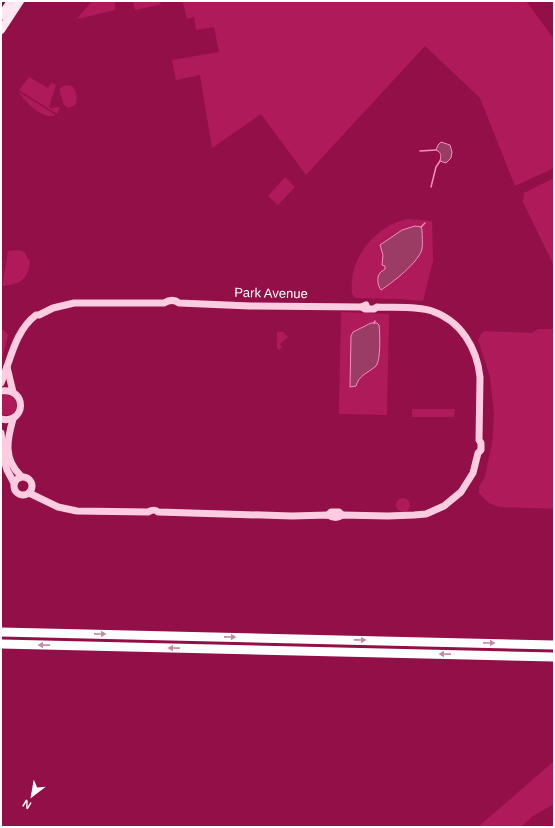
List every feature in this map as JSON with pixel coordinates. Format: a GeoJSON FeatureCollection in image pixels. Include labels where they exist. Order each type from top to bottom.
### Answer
{"type":"FeatureCollection","features":[{"type":"Feature","properties":{"kind":"highway"},"geometry":{"type":"LineString","coordinates":[[1,627],[61,633]]}},
{"type":"Feature","properties":{"kind":"highway"},"geometry":{"type":"LineString","coordinates":[[1,632],[554,645]]}},
{"type":"Feature","properties":{"kind":"highway"},"geometry":{"type":"LineString","coordinates":[[4,645],[554,657]]}},
{"type":"Feature","properties":{"kind":"main road"},"geometry":{"type":"LineString","coordinates":[[1,16],[11,1]]}},
{"type":"Feature","properties":{"kind":"main road"},"geometry":{"type":"LineString","coordinates":[[1,30],[20,1]]}},
{"type":"Feature","properties":{"kind":"street","name":"Park Avenue"},"geometry":{"type":"LineString","coordinates":[[1,382],[18,337],[29,321],[36,314],[39,315],[53,308],[74,303],[164,302],[171,305],[179,303],[250,306],[362,307],[365,309],[374,309],[377,307],[409,308],[432,311],[454,324],[466,337],[472,347],[479,367],[479,440],[482,443],[473,473],[461,492],[444,506],[426,514],[388,516],[342,515],[339,512],[331,512],[328,515],[292,516],[158,512],[156,514],[150,514],[148,512],[77,511],[58,507],[40,498],[30,490]]}},
{"type":"Feature","properties":{"kind":"street"},"geometry":{"type":"LineString","coordinates":[[7,367],[13,392]]}},
{"type":"Feature","properties":{"kind":"street"},"geometry":{"type":"LineString","coordinates":[[1,391],[7,390],[13,392],[20,399],[20,410],[13,418],[8,437],[10,463],[14,470],[21,476],[25,476],[30,480],[30,490],[24,495],[18,494],[14,489],[14,483],[7,470],[2,454],[1,433]]}},
{"type":"Feature","properties":{"kind":"street"},"geometry":{"type":"LineString","coordinates":[[1,419],[8,420],[13,418]]}},
{"type":"Feature","properties":{"kind":"street"},"geometry":{"type":"LineString","coordinates":[[14,483],[21,476]]}},
{"type":"Feature","properties":{"kind":"shaded area"},"geometry":{"type":"Polygon","coordinates":[[[92,1],[115,1],[115,10],[77,19],[92,1]]]}},
{"type":"Feature","properties":{"kind":"shaded area"},"geometry":{"type":"Polygon","coordinates":[[[133,1],[162,1],[159,5],[135,10],[133,1]]]}},
{"type":"Feature","properties":{"kind":"shaded area"},"geometry":{"type":"Polygon","coordinates":[[[180,1],[526,1],[554,39],[554,168],[515,186],[480,98],[425,46],[306,175],[261,114],[212,148],[200,75],[176,80],[172,60],[219,52],[214,27],[196,30],[194,17],[187,19],[183,3],[180,1]]]}},
{"type":"Feature","properties":{"kind":"shaded area"},"geometry":{"type":"Polygon","coordinates":[[[29,77],[48,88],[51,83],[56,85],[49,107],[60,107],[57,114],[19,90],[29,77]]]}},
{"type":"Feature","properties":{"kind":"shaded area"},"geometry":{"type":"Polygon","coordinates":[[[66,85],[72,86],[75,90],[76,96],[75,105],[69,108],[64,105],[60,92],[60,88],[66,85]]]}},
{"type":"Feature","properties":{"kind":"shaded area"},"geometry":{"type":"Polygon","coordinates":[[[19,92],[56,115],[51,116],[40,113],[29,105],[19,92]]]}},
{"type":"Feature","properties":{"kind":"shaded area"},"geometry":{"type":"Polygon","coordinates":[[[441,142],[450,145],[452,152],[451,158],[446,163],[440,161],[441,154],[436,150],[441,142]]]}},
{"type":"Feature","properties":{"kind":"shaded area"},"geometry":{"type":"Polygon","coordinates":[[[285,177],[295,187],[278,205],[268,196],[285,177]]]}},
{"type":"Feature","properties":{"kind":"shaded area"},"geometry":{"type":"Polygon","coordinates":[[[554,178],[554,266],[523,202],[524,193],[554,178]]]}},
{"type":"Feature","properties":{"kind":"shaded area"},"geometry":{"type":"Polygon","coordinates":[[[408,219],[432,221],[433,261],[423,301],[355,298],[352,294],[352,280],[353,272],[359,256],[374,237],[380,232],[394,223],[408,219]]]}},
{"type":"Feature","properties":{"kind":"shaded area"},"geometry":{"type":"Polygon","coordinates":[[[415,226],[421,227],[422,230],[422,249],[420,254],[411,266],[381,290],[378,284],[378,277],[380,272],[385,269],[385,266],[382,265],[383,255],[380,245],[402,230],[415,226]]]}},
{"type":"Feature","properties":{"kind":"shaded area"},"geometry":{"type":"Polygon","coordinates":[[[19,250],[24,252],[30,262],[27,273],[18,283],[2,286],[8,251],[19,250]]]}},
{"type":"Feature","properties":{"kind":"shaded area"},"geometry":{"type":"Polygon","coordinates":[[[341,312],[389,314],[387,415],[339,414],[341,312]]]}},
{"type":"Feature","properties":{"kind":"shaded area"},"geometry":{"type":"Polygon","coordinates":[[[371,323],[377,323],[379,325],[380,346],[378,363],[359,379],[356,386],[350,387],[351,336],[353,332],[371,323]]]}},
{"type":"Feature","properties":{"kind":"shaded area"},"geometry":{"type":"Polygon","coordinates":[[[1,329],[7,333],[8,336],[1,362],[1,329]]]}},
{"type":"Feature","properties":{"kind":"shaded area"},"geometry":{"type":"Polygon","coordinates":[[[538,329],[554,329],[554,509],[499,507],[489,503],[479,493],[479,487],[485,476],[492,444],[494,414],[490,377],[478,340],[481,334],[485,331],[532,333],[538,329]]]}},
{"type":"Feature","properties":{"kind":"shaded area"},"geometry":{"type":"Polygon","coordinates":[[[277,332],[283,332],[288,337],[280,344],[282,347],[279,350],[277,348],[277,332]]]}},
{"type":"Feature","properties":{"kind":"shaded area"},"geometry":{"type":"Polygon","coordinates":[[[7,395],[15,400],[16,408],[14,412],[7,415],[1,414],[1,396],[7,395]]]}},
{"type":"Feature","properties":{"kind":"shaded area"},"geometry":{"type":"Polygon","coordinates":[[[412,409],[455,409],[454,417],[412,417],[412,409]]]}},
{"type":"Feature","properties":{"kind":"shaded area"},"geometry":{"type":"Polygon","coordinates":[[[403,498],[408,500],[410,505],[408,510],[403,512],[398,510],[396,505],[398,500],[403,498]]]}},
{"type":"Feature","properties":{"kind":"shaded area"},"geometry":{"type":"Polygon","coordinates":[[[554,761],[554,804],[533,816],[521,827],[478,827],[554,761]]]}},
{"type":"Feature","properties":{"kind":"waterway"},"geometry":{"type":"LineString","coordinates":[[420,151],[436,150]]}},
{"type":"Feature","properties":{"kind":"waterway"},"geometry":{"type":"LineString","coordinates":[[431,187],[436,167],[440,161]]}},
{"type":"Feature","properties":{"kind":"waterway"},"geometry":{"type":"LineString","coordinates":[[421,227],[425,223]]}}]}
